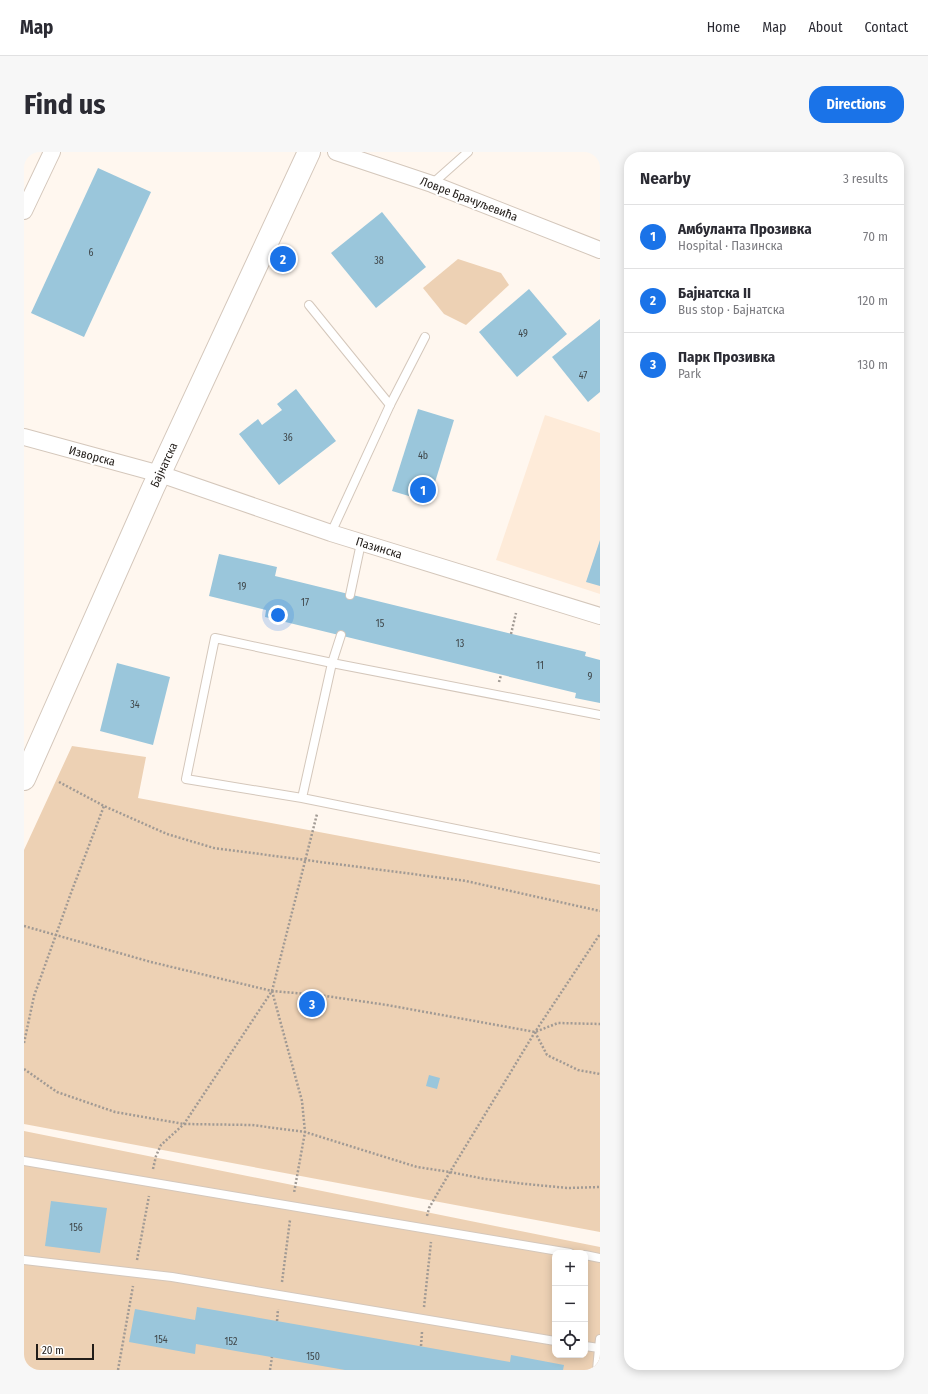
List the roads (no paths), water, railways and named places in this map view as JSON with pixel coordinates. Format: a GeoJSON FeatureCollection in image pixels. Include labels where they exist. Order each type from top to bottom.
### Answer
{"type":"FeatureCollection","features":[{"type":"Feature","properties":{"kind":"main road","name":"Бајнатска"},"geometry":{"type":"LineString","coordinates":[[24,779],[160,474],[309,152]]}},
{"type":"Feature","properties":{"kind":"street"},"geometry":{"type":"LineString","coordinates":[[24,211],[52,152]]}},
{"type":"Feature","properties":{"kind":"street","name":"Ловре Брачуљевића"},"geometry":{"type":"LineString","coordinates":[[336,152],[432,184],[600,250]]}},
{"type":"Feature","properties":{"kind":"street","name":"Изворска"},"geometry":{"type":"LineString","coordinates":[[24,437],[160,474]]}},
{"type":"Feature","properties":{"kind":"street","name":"Пазинска"},"geometry":{"type":"LineString","coordinates":[[160,474],[331,534],[600,616]]}},
{"type":"Feature","properties":{"kind":"lane"},"geometry":{"type":"LineString","coordinates":[[432,184],[468,152]]}},
{"type":"Feature","properties":{"kind":"lane"},"geometry":{"type":"LineString","coordinates":[[309,305],[390,406]]}},
{"type":"Feature","properties":{"kind":"lane"},"geometry":{"type":"LineString","coordinates":[[331,534],[390,406],[425,337]]}},
{"type":"Feature","properties":{"kind":"lane"},"geometry":{"type":"LineString","coordinates":[[350,595],[361,543]]}},
{"type":"Feature","properties":{"kind":"lane"},"geometry":{"type":"LineString","coordinates":[[302,798],[332,663],[341,635]]}},
{"type":"Feature","properties":{"kind":"lane"},"geometry":{"type":"LineString","coordinates":[[600,715],[332,663],[215,638],[186,779],[302,798],[600,858]]}},
{"type":"Feature","properties":{"kind":"lane"},"geometry":{"type":"LineString","coordinates":[[24,1161],[552,1250]]}},
{"type":"Feature","properties":{"kind":"lane"},"geometry":{"type":"LineString","coordinates":[[588,1256],[600,1258]]}},
{"type":"Feature","properties":{"kind":"lane"},"geometry":{"type":"LineString","coordinates":[[24,1260],[172,1278],[552,1340]]}},
{"type":"Feature","properties":{"kind":"lane"},"geometry":{"type":"LineString","coordinates":[[597,1370],[600,1339]]}},
{"type":"Feature","properties":{"kind":"lane"},"geometry":{"type":"LineString","coordinates":[[588,1346],[599,1348]]}},
{"type":"Feature","properties":{"kind":"place","name":"Бајнатска II"},"geometry":{"type":"Point","coordinates":[283,259]}},
{"type":"Feature","properties":{"kind":"place","name":"Амбуланта Прозивка"},"geometry":{"type":"Point","coordinates":[423,490]}},
{"type":"Feature","properties":{"kind":"place","name":"Парк Прозивка"},"geometry":{"type":"Point","coordinates":[312,1004]}}]}
